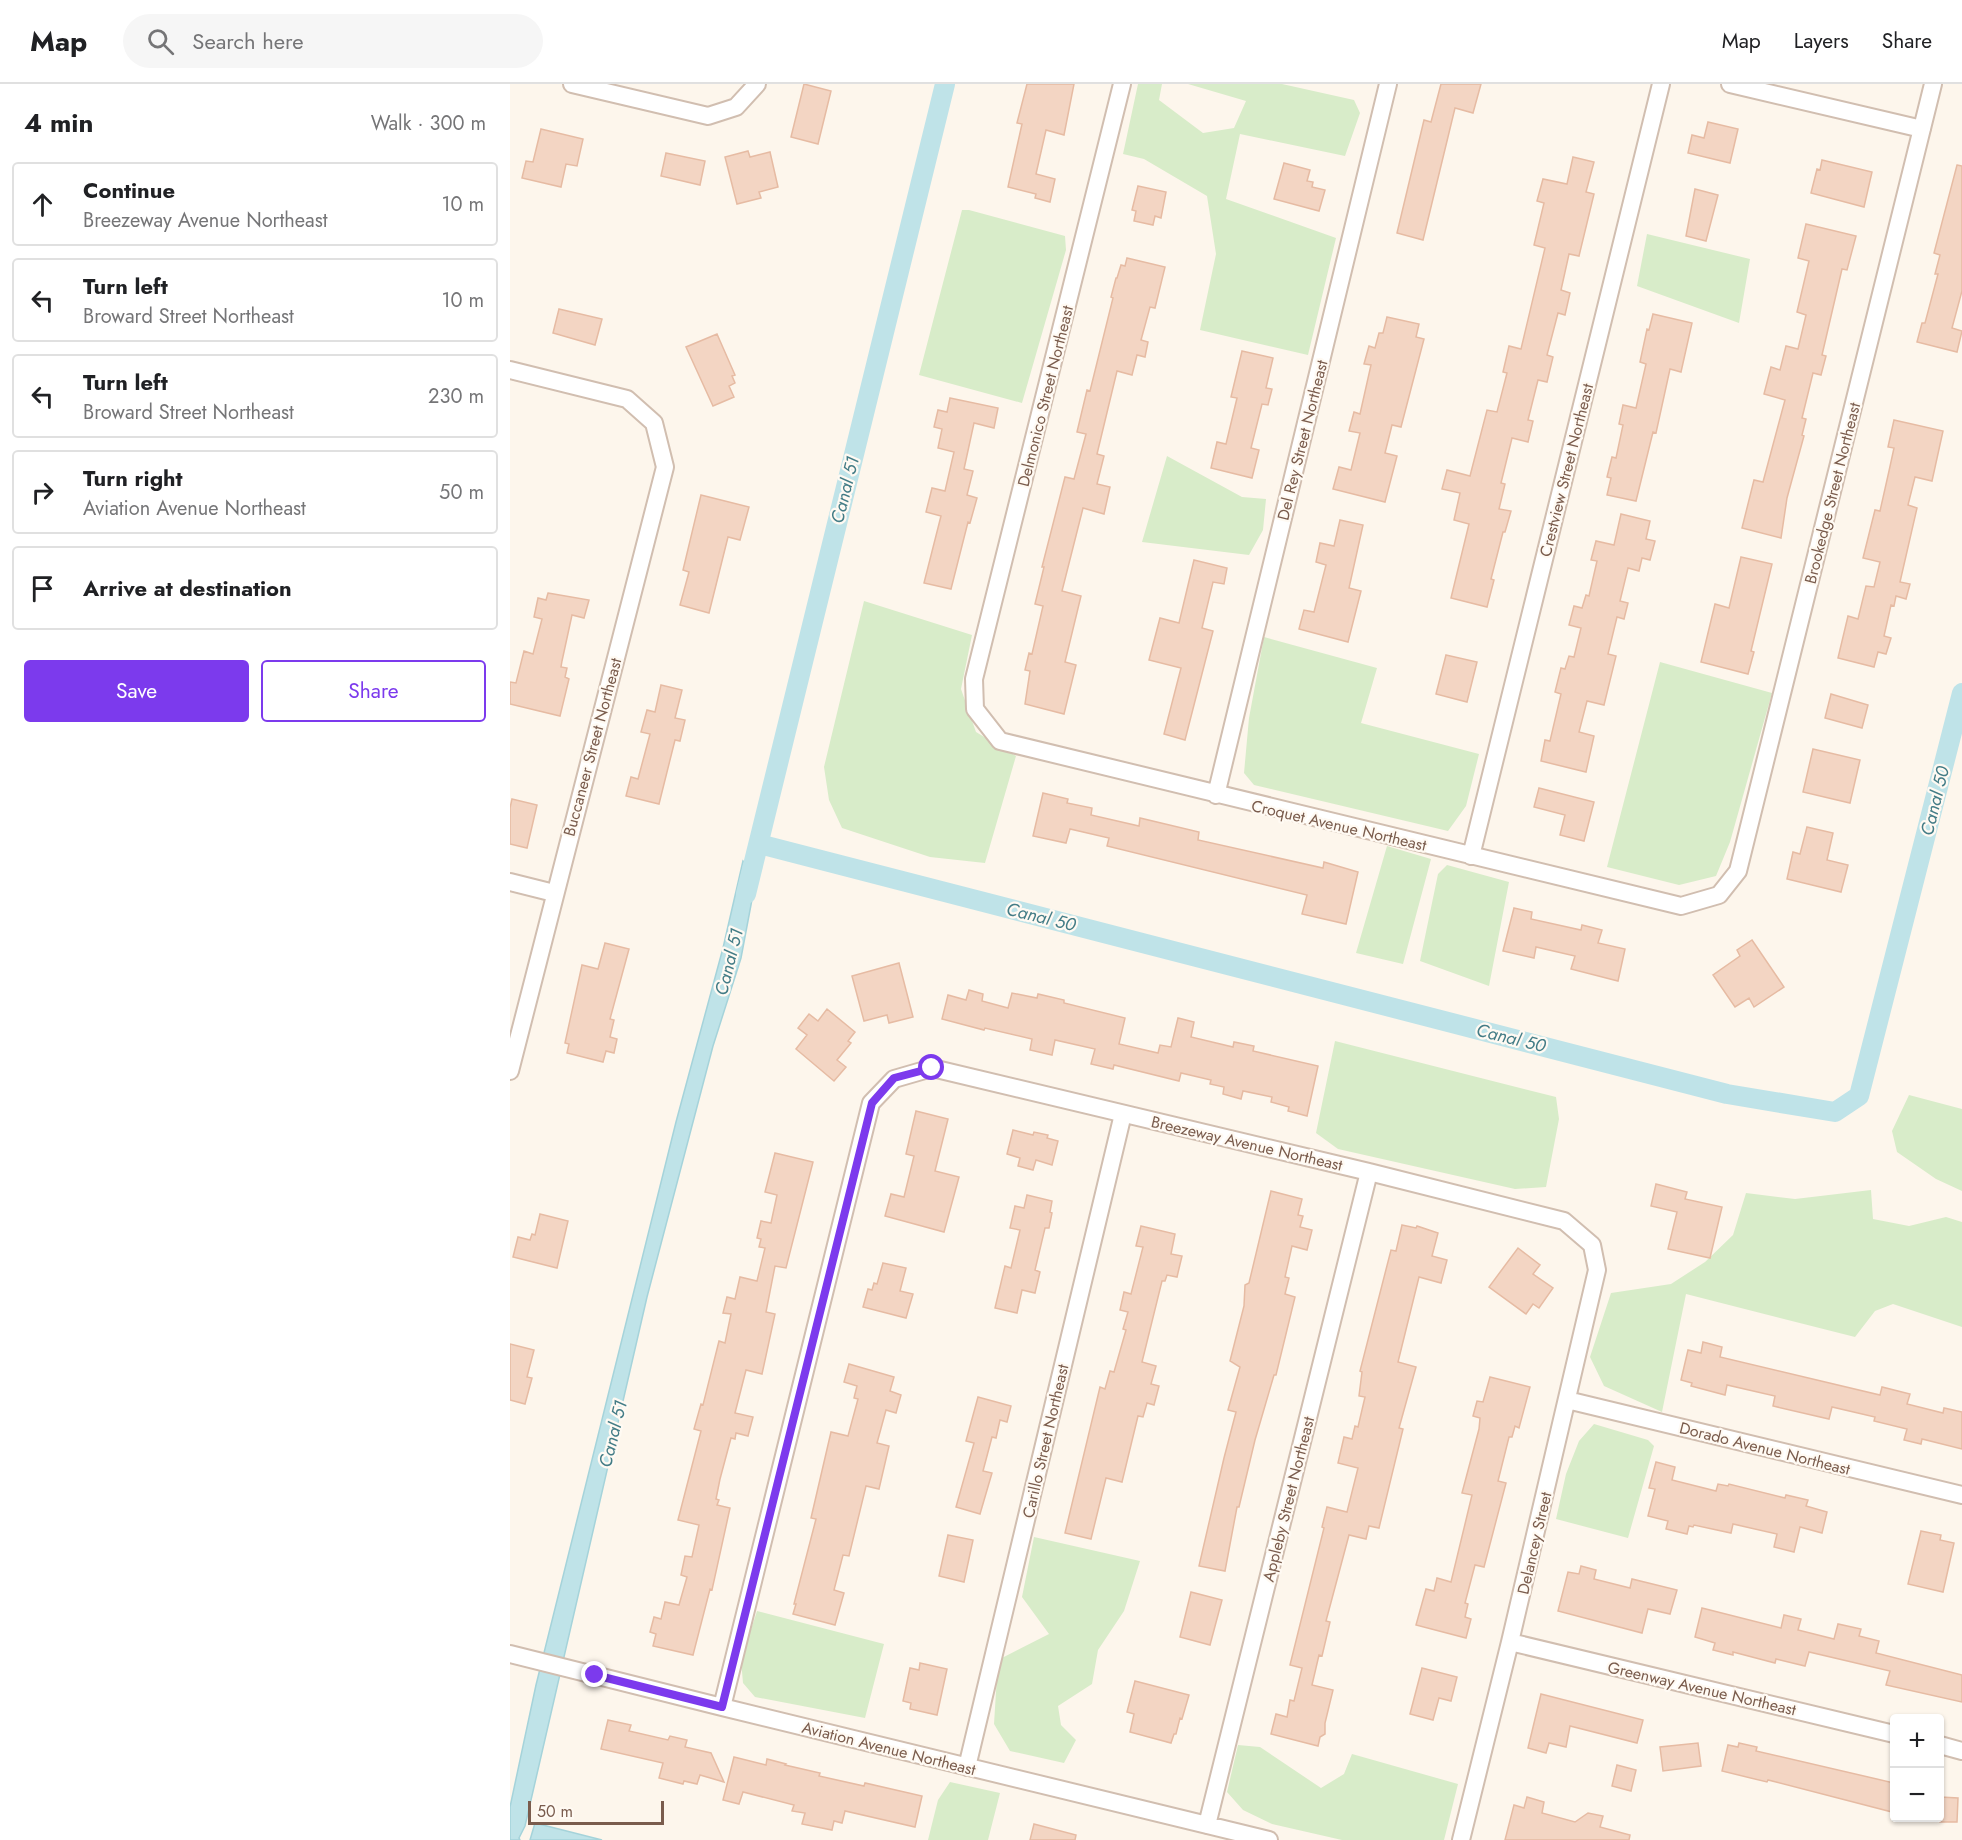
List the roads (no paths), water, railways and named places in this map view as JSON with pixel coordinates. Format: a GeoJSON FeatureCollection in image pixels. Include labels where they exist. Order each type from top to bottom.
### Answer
{"type":"FeatureCollection","features":[{"type":"Feature","properties":{"kind":"street"},"geometry":{"type":"LineString","coordinates":[[572,84],[708,116],[736,107],[757,84]]}},
{"type":"Feature","properties":{"kind":"street","name":"Delmonico Street Northeast"},"geometry":{"type":"LineString","coordinates":[[975,709],[974,679],[1122,84]]}},
{"type":"Feature","properties":{"kind":"street","name":"Del Rey Street Northeast"},"geometry":{"type":"LineString","coordinates":[[1216,795],[1388,84]]}},
{"type":"Feature","properties":{"kind":"street","name":"Crestview Street Northeast"},"geometry":{"type":"LineString","coordinates":[[1471,856],[1661,84]]}},
{"type":"Feature","properties":{"kind":"street"},"geometry":{"type":"LineString","coordinates":[[1730,84],[1922,129]]}},
{"type":"Feature","properties":{"kind":"street","name":"Brookedge Street Northeast"},"geometry":{"type":"LineString","coordinates":[[1719,896],[1738,871],[1933,84]]}},
{"type":"Feature","properties":{"kind":"street","name":"Buccaneer Street Northeast"},"geometry":{"type":"LineString","coordinates":[[510,370],[627,399],[654,423],[664,466],[510,1071]]}},
{"type":"Feature","properties":{"kind":"street","name":"Croquet Avenue Northeast"},"geometry":{"type":"LineString","coordinates":[[975,709],[1000,741],[1681,906],[1719,896]]}},
{"type":"Feature","properties":{"kind":"street"},"geometry":{"type":"LineString","coordinates":[[510,882],[554,893]]}},
{"type":"Feature","properties":{"kind":"street","name":"Breezeway Avenue Northeast"},"geometry":{"type":"LineString","coordinates":[[722,1707],[872,1103],[894,1078],[932,1068],[1370,1172],[1564,1221],[1592,1245]]}},
{"type":"Feature","properties":{"kind":"street","name":"Carillo Street Northeast"},"geometry":{"type":"LineString","coordinates":[[967,1767],[1123,1114]]}},
{"type":"Feature","properties":{"kind":"street","name":"Appleby Street Northeast"},"geometry":{"type":"LineString","coordinates":[[1207,1825],[1370,1172]]}},
{"type":"Feature","properties":{"kind":"street","name":"Delancey Street"},"geometry":{"type":"LineString","coordinates":[[1461,1840],[1568,1400],[1597,1270],[1592,1245]]}},
{"type":"Feature","properties":{"kind":"street","name":"Dorado Avenue Northeast"},"geometry":{"type":"LineString","coordinates":[[1568,1400],[1962,1495]]}},
{"type":"Feature","properties":{"kind":"street","name":"Greenway Avenue Northeast"},"geometry":{"type":"LineString","coordinates":[[1510,1642],[1890,1733]]}},
{"type":"Feature","properties":{"kind":"street","name":"Aviation Avenue Northeast"},"geometry":{"type":"LineString","coordinates":[[514,1655],[1269,1840]]}},
{"type":"Feature","properties":{"kind":"street"},"geometry":{"type":"LineString","coordinates":[[1944,1746],[1962,1750]]}},
{"type":"Feature","properties":{"kind":"water"},"geometry":{"type":"Polygon","coordinates":[[[743,861],[757,873],[741,958],[713,1046],[647,1297],[525,1826],[520,1840],[510,1840],[510,1807],[536,1685],[743,861]]]}},
{"type":"Feature","properties":{"kind":"water"},"geometry":{"type":"Polygon","coordinates":[[[535,1823],[602,1840],[530,1840],[535,1823]]]}},
{"type":"Feature","properties":{"kind":"waterway","name":"Canal 51"},"geometry":{"type":"LineString","coordinates":[[746,894],[945,84]]}},
{"type":"Feature","properties":{"kind":"waterway","name":"Canal 50"},"geometry":{"type":"LineString","coordinates":[[759,844],[1727,1094],[1835,1112],[1859,1096],[1962,693]]}}]}
